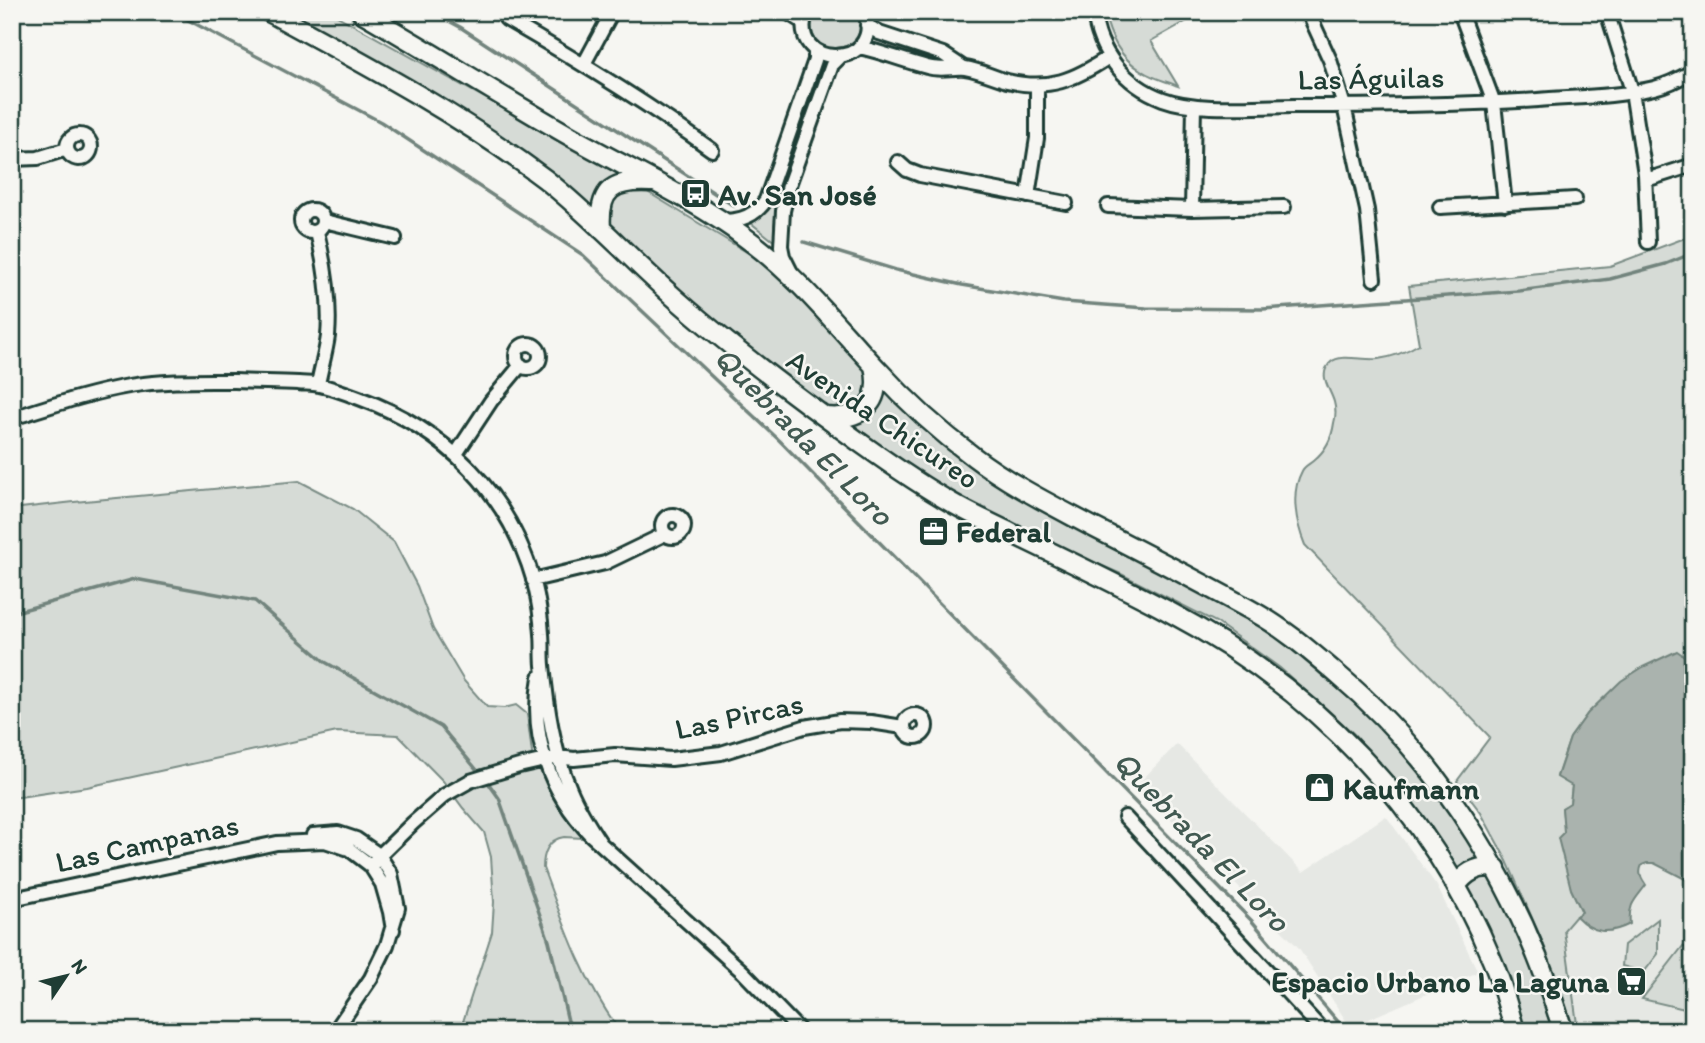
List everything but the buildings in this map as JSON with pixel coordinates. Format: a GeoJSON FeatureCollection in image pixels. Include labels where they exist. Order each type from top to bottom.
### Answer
{"type":"FeatureCollection","features":[{"type":"Feature","properties":{"kind":"main road","name":"Avenida Chicureo"},"geometry":{"type":"LineString","coordinates":[[269,12],[467,125],[546,181],[584,212],[667,291],[759,368],[864,445],[953,504],[1177,616],[1270,674],[1318,715],[1384,782],[1415,822],[1456,886],[1491,958],[1515,1031]]}},
{"type":"Feature","properties":{"kind":"main road","name":"Avenida Chicureo"},"geometry":{"type":"LineString","coordinates":[[360,12],[560,130],[720,220],[797,281],[902,395],[976,459],[1009,481],[1262,617],[1317,657],[1368,702],[1414,751],[1464,816],[1496,868],[1522,919],[1563,1031]]}},
{"type":"Feature","properties":{"kind":"main road"},"geometry":{"type":"LineString","coordinates":[[601,229],[602,203],[611,189],[629,181],[655,182]]}},
{"type":"Feature","properties":{"kind":"main road"},"geometry":{"type":"LineString","coordinates":[[826,416],[850,416],[866,408],[876,391],[874,366]]}},
{"type":"Feature","properties":{"kind":"main road"},"geometry":{"type":"LineString","coordinates":[[1456,886],[1472,870],[1496,868]]}},
{"type":"Feature","properties":{"kind":"street"},"geometry":{"type":"LineString","coordinates":[[584,64],[612,12]]}},
{"type":"Feature","properties":{"kind":"street"},"geometry":{"type":"LineString","coordinates":[[787,12],[805,17],[805,36],[809,43],[815,50],[829,57],[840,57],[859,47],[866,34],[866,18]]}},
{"type":"Feature","properties":{"kind":"street","name":"Las Águilas"},"geometry":{"type":"LineString","coordinates":[[1094,12],[1100,40],[1121,72],[1142,89],[1163,99],[1194,106],[1494,103],[1585,97],[1655,88],[1693,72]]}},
{"type":"Feature","properties":{"kind":"street"},"geometry":{"type":"LineString","coordinates":[[1308,12],[1330,60],[1344,106],[1367,210],[1374,279]]}},
{"type":"Feature","properties":{"kind":"street"},"geometry":{"type":"LineString","coordinates":[[1460,12],[1494,103],[1505,204]]}},
{"type":"Feature","properties":{"kind":"street"},"geometry":{"type":"LineString","coordinates":[[1607,12],[1632,91],[1646,180],[1648,242]]}},
{"type":"Feature","properties":{"kind":"street"},"geometry":{"type":"LineString","coordinates":[[866,18],[879,33],[943,54],[964,68],[1007,81],[1037,86],[1075,76],[1109,57]]}},
{"type":"Feature","properties":{"kind":"street"},"geometry":{"type":"LineString","coordinates":[[506,19],[584,64],[712,150]]}},
{"type":"Feature","properties":{"kind":"street"},"geometry":{"type":"LineString","coordinates":[[859,47],[927,67],[964,68]]}},
{"type":"Feature","properties":{"kind":"street"},"geometry":{"type":"LineString","coordinates":[[720,220],[746,218],[765,202],[815,60],[815,50]]}},
{"type":"Feature","properties":{"kind":"street"},"geometry":{"type":"LineString","coordinates":[[797,281],[782,251],[780,240],[783,211],[789,185],[832,65],[840,57]]}},
{"type":"Feature","properties":{"kind":"street"},"geometry":{"type":"LineString","coordinates":[[1028,196],[1037,138],[1037,86]]}},
{"type":"Feature","properties":{"kind":"street"},"geometry":{"type":"LineString","coordinates":[[1192,209],[1194,106]]}},
{"type":"Feature","properties":{"kind":"street"},"geometry":{"type":"LineString","coordinates":[[12,159],[38,158],[67,149]]}},
{"type":"Feature","properties":{"kind":"street"},"geometry":{"type":"LineString","coordinates":[[898,162],[907,170],[920,175],[1066,203]]}},
{"type":"Feature","properties":{"kind":"street"},"geometry":{"type":"LineString","coordinates":[[1646,180],[1693,165]]}},
{"type":"Feature","properties":{"kind":"street"},"geometry":{"type":"LineString","coordinates":[[1440,207],[1575,199]]}},
{"type":"Feature","properties":{"kind":"street"},"geometry":{"type":"LineString","coordinates":[[1108,206],[1192,209],[1284,207]]}},
{"type":"Feature","properties":{"kind":"street"},"geometry":{"type":"LineString","coordinates":[[318,384],[328,335],[320,227],[395,238]]}},
{"type":"Feature","properties":{"kind":"street"},"geometry":{"type":"LineString","coordinates":[[456,454],[491,401],[521,365]]}},
{"type":"Feature","properties":{"kind":"street"},"geometry":{"type":"LineString","coordinates":[[12,418],[81,397],[131,386],[194,380],[318,384],[386,407],[420,427],[456,454],[478,476],[517,535],[533,580],[541,621],[543,663],[558,757],[570,790],[601,844]]}},
{"type":"Feature","properties":{"kind":"street"},"geometry":{"type":"LineString","coordinates":[[533,580],[604,563],[665,534]]}},
{"type":"Feature","properties":{"kind":"street"},"geometry":{"type":"LineString","coordinates":[[543,663],[537,713],[539,735],[544,760],[566,806],[582,826],[743,972],[800,1031]]}},
{"type":"Feature","properties":{"kind":"street","name":"Las Pircas"},"geometry":{"type":"LineString","coordinates":[[544,760],[615,755],[671,759],[721,753],[804,727],[840,721],[903,727]]}},
{"type":"Feature","properties":{"kind":"street"},"geometry":{"type":"LineString","coordinates":[[393,930],[382,884],[370,865],[445,795],[470,781],[544,760]]}},
{"type":"Feature","properties":{"kind":"street"},"geometry":{"type":"LineString","coordinates":[[1125,817],[1323,1031]]}},
{"type":"Feature","properties":{"kind":"street","name":"Las Campanas"},"geometry":{"type":"LineString","coordinates":[[12,899],[317,834],[338,833],[356,839],[379,855]]}},
{"type":"Feature","properties":{"kind":"street","name":"Las Campanas"},"geometry":{"type":"LineString","coordinates":[[294,841],[325,841],[349,849],[370,865]]}},
{"type":"Feature","properties":{"kind":"street"},"geometry":{"type":"LineString","coordinates":[[334,1031],[371,978],[393,930],[398,908],[391,874],[379,855]]}},
{"type":"Feature","properties":{"kind":"shaded area"},"geometry":{"type":"Polygon","coordinates":[[[285,12],[330,12],[573,147],[763,262],[987,476],[1271,632],[1377,722],[1464,829],[1508,908],[1540,985],[1552,1031],[1525,1031],[1511,979],[1472,894],[1418,810],[1354,734],[1280,668],[1216,622],[1121,574],[980,513],[886,453],[781,378],[678,294],[578,194],[484,124],[285,12]]]}},
{"type":"Feature","properties":{"kind":"shaded area"},"geometry":{"type":"Polygon","coordinates":[[[815,12],[856,12],[860,27],[856,38],[848,45],[836,48],[825,46],[816,40],[812,28],[815,12]]]}},
{"type":"Feature","properties":{"kind":"shaded area"},"geometry":{"type":"Polygon","coordinates":[[[1104,12],[1203,12],[1151,41],[1178,86],[1146,73],[1121,53],[1109,30],[1104,12]]]}},
{"type":"Feature","properties":{"kind":"shaded area"},"geometry":{"type":"Polygon","coordinates":[[[820,60],[826,62],[777,206],[774,225],[776,243],[751,223],[762,216],[773,200],[820,60]]]}},
{"type":"Feature","properties":{"kind":"shaded area"},"geometry":{"type":"Polygon","coordinates":[[[1693,235],[1693,659],[1588,713],[1570,738],[1557,776],[1572,785],[1570,804],[1562,808],[1571,889],[1582,912],[1564,930],[1578,1031],[1572,1031],[1573,1026],[1543,943],[1507,861],[1481,813],[1457,781],[1490,737],[1305,545],[1297,518],[1296,489],[1303,469],[1321,453],[1332,434],[1335,407],[1325,377],[1331,362],[1341,358],[1384,358],[1419,344],[1409,286],[1610,266],[1693,235]]]}},
{"type":"Feature","properties":{"kind":"shaded area"},"geometry":{"type":"Polygon","coordinates":[[[299,481],[353,509],[394,542],[417,586],[433,629],[464,681],[487,707],[504,708],[516,705],[527,714],[532,753],[538,770],[582,838],[564,837],[550,844],[545,853],[543,868],[585,972],[620,1031],[460,1031],[492,932],[494,902],[491,857],[484,832],[443,781],[398,735],[337,732],[87,787],[12,798],[12,509],[299,481]]]}},
{"type":"Feature","properties":{"kind":"shaded area"},"geometry":{"type":"Polygon","coordinates":[[[1677,651],[1690,660],[1693,659],[1693,883],[1654,863],[1642,865],[1640,871],[1646,885],[1631,907],[1630,924],[1615,930],[1601,931],[1576,916],[1582,912],[1571,889],[1558,838],[1564,832],[1562,808],[1570,803],[1572,786],[1557,777],[1570,738],[1588,713],[1621,681],[1677,651]]]}},
{"type":"Feature","properties":{"kind":"shaded area"},"geometry":{"type":"Polygon","coordinates":[[[1177,744],[1303,872],[1386,816],[1437,886],[1478,972],[1350,1027],[1299,948],[1137,785],[1177,744]]]}},
{"type":"Feature","properties":{"kind":"shaded area","name":"Espacio Urbano La Laguna"},"geometry":{"type":"Polygon","coordinates":[[[1654,863],[1693,883],[1683,902],[1685,915],[1693,926],[1693,1031],[1578,1031],[1564,930],[1576,916],[1594,929],[1606,932],[1620,929],[1645,885],[1639,870],[1641,865],[1654,863]]]}},
{"type":"Feature","properties":{"kind":"shaded area"},"geometry":{"type":"Polygon","coordinates":[[[1658,919],[1658,954],[1644,972],[1622,966],[1624,945],[1658,919]]]}},
{"type":"Feature","properties":{"kind":"shaded area"},"geometry":{"type":"Polygon","coordinates":[[[1683,946],[1693,953],[1693,1011],[1642,999],[1683,946]]]}},
{"type":"Feature","properties":{"kind":"waterway","name":"Quebrada El Loro"},"geometry":{"type":"LineString","coordinates":[[173,12],[381,122],[583,255],[780,441],[1251,920],[1346,1031]]}},
{"type":"Feature","properties":{"kind":"waterway"},"geometry":{"type":"LineString","coordinates":[[432,12],[460,27],[734,206]]}},
{"type":"Feature","properties":{"kind":"waterway"},"geometry":{"type":"LineString","coordinates":[[804,242],[896,270],[962,285],[1064,302],[1146,308],[1263,309],[1519,291],[1610,279],[1666,264],[1693,253]]}},
{"type":"Feature","properties":{"kind":"waterway"},"geometry":{"type":"LineString","coordinates":[[12,613],[135,579],[255,601],[325,662],[441,727],[477,770]]}},
{"type":"Feature","properties":{"kind":"waterway"},"geometry":{"type":"LineString","coordinates":[[489,784],[499,798],[549,941],[568,1021],[574,1031]]}},
{"type":"Feature","properties":{"kind":"place","name":"Av. San José"},"geometry":{"type":"Point","coordinates":[695,194]}},
{"type":"Feature","properties":{"kind":"place","name":"Federal"},"geometry":{"type":"Point","coordinates":[933,531]}},
{"type":"Feature","properties":{"kind":"place","name":"Kaufmann"},"geometry":{"type":"Point","coordinates":[1320,788]}},
{"type":"Feature","properties":{"kind":"place","name":"Espacio Urbano La Laguna"},"geometry":{"type":"Point","coordinates":[1632,981]}}]}
